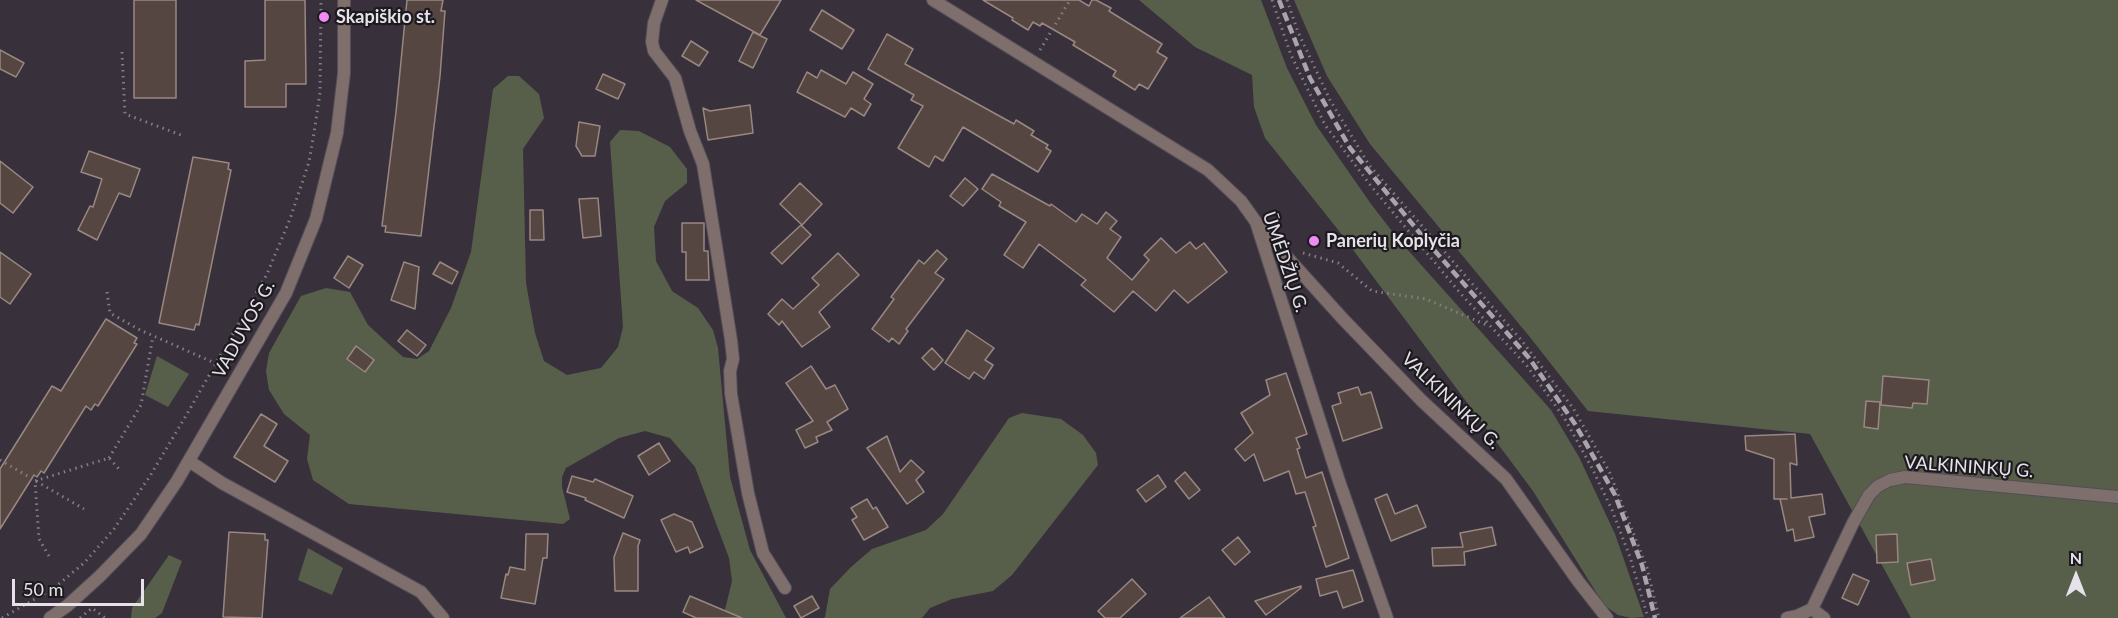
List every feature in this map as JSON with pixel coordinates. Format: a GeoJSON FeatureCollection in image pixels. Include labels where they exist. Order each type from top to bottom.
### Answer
{"type":"FeatureCollection","features":[{"type":"Feature","properties":{"kind":"street","name":"VADUVOS G."},"geometry":{"type":"LineString","coordinates":[[50,618],[67,606],[141,534],[189,461],[285,294],[316,219],[338,123],[344,73],[344,0]]}},
{"type":"Feature","properties":{"kind":"street"},"geometry":{"type":"LineString","coordinates":[[662,0],[654,23],[652,42],[654,51],[675,78],[690,131],[703,164],[731,340],[733,358],[730,371],[730,394],[747,493],[764,553],[784,588]]}},
{"type":"Feature","properties":{"kind":"street","name":"ŪMĖDŽIŲ G."},"geometry":{"type":"LineString","coordinates":[[933,0],[1208,170],[1241,201],[1256,222],[1339,481],[1387,618]]}},
{"type":"Feature","properties":{"kind":"street","name":"VALKININKŲ G."},"geometry":{"type":"LineString","coordinates":[[1256,222],[1343,319],[1421,399],[1506,479],[1607,618]]}},
{"type":"Feature","properties":{"kind":"street"},"geometry":{"type":"LineString","coordinates":[[189,461],[222,483],[421,592],[443,618]]}},
{"type":"Feature","properties":{"kind":"street","name":"VALKININKŲ G."},"geometry":{"type":"LineString","coordinates":[[1812,609],[1869,495],[1878,486],[1890,480],[1905,477],[2118,497]]}},
{"type":"Feature","properties":{"kind":"street"},"geometry":{"type":"LineString","coordinates":[[1787,618],[1812,609],[1824,618]]}},
{"type":"Feature","properties":{"kind":"path"},"geometry":{"type":"LineString","coordinates":[[2,618],[54,588],[84,563],[114,529],[150,476],[217,364],[267,274],[290,219],[309,162],[320,93],[321,0]]}},
{"type":"Feature","properties":{"kind":"path"},"geometry":{"type":"LineString","coordinates":[[1033,62],[1070,0]]}},
{"type":"Feature","properties":{"kind":"path"},"geometry":{"type":"LineString","coordinates":[[1272,0],[1291,55],[1325,125],[1371,186],[1527,366],[1565,418],[1612,510],[1630,557],[1648,618]]}},
{"type":"Feature","properties":{"kind":"path"},"geometry":{"type":"LineString","coordinates":[[1287,0],[1298,32],[1330,100],[1369,165],[1522,341],[1573,408],[1609,471],[1647,568],[1659,618]]}},
{"type":"Feature","properties":{"kind":"path"},"geometry":{"type":"LineString","coordinates":[[122,51],[125,114],[181,135]]}},
{"type":"Feature","properties":{"kind":"path"},"geometry":{"type":"LineString","coordinates":[[1276,245],[1338,263],[1372,291],[1426,299],[1491,326]]}},
{"type":"Feature","properties":{"kind":"path"},"geometry":{"type":"LineString","coordinates":[[107,292],[110,313],[153,336],[217,364]]}},
{"type":"Feature","properties":{"kind":"path"},"geometry":{"type":"LineString","coordinates":[[35,481],[109,458],[141,405],[153,336]]}},
{"type":"Feature","properties":{"kind":"path"},"geometry":{"type":"LineString","coordinates":[[109,458],[119,469]]}},
{"type":"Feature","properties":{"kind":"path"},"geometry":{"type":"LineString","coordinates":[[0,460],[84,509]]}},
{"type":"Feature","properties":{"kind":"path"},"geometry":{"type":"LineString","coordinates":[[35,481],[39,539],[49,556]]}},
{"type":"Feature","properties":{"kind":"path"},"geometry":{"type":"LineString","coordinates":[[80,618],[92,608],[105,618]]}},
{"type":"Feature","properties":{"kind":"green space"},"geometry":{"type":"Polygon","coordinates":[[[1139,0],[1261,0],[1287,68],[1316,125],[1371,204],[1398,239],[1551,410],[1579,457],[1615,534],[1644,617],[1631,618],[1618,615],[1604,605],[1533,491],[1339,231],[1265,138],[1254,107],[1252,75],[1195,47],[1139,0]]]}},
{"type":"Feature","properties":{"kind":"green space"},"geometry":{"type":"Polygon","coordinates":[[[1294,0],[2118,0],[2118,618],[1911,618],[1810,434],[1588,411],[1370,144],[1327,76],[1294,0]]]}},
{"type":"Feature","properties":{"kind":"green space"},"geometry":{"type":"Polygon","coordinates":[[[508,76],[519,76],[539,94],[544,118],[523,149],[526,283],[535,333],[544,361],[567,375],[601,368],[618,347],[623,327],[610,142],[620,130],[639,131],[670,147],[687,169],[687,183],[665,201],[654,227],[656,261],[672,291],[698,308],[713,330],[718,348],[730,477],[750,550],[786,618],[723,618],[732,581],[729,558],[695,467],[670,438],[645,431],[619,438],[566,468],[562,477],[562,487],[570,519],[563,524],[349,504],[313,480],[307,459],[310,435],[284,414],[269,390],[266,371],[269,353],[301,296],[326,288],[350,292],[368,325],[403,357],[417,359],[429,351],[451,308],[471,252],[493,89],[508,76]]]}},
{"type":"Feature","properties":{"kind":"green space"},"geometry":{"type":"Polygon","coordinates":[[[157,356],[189,374],[168,407],[145,395],[157,356]]]}},
{"type":"Feature","properties":{"kind":"green space"},"geometry":{"type":"Polygon","coordinates":[[[1022,413],[1061,419],[1083,435],[1096,453],[1098,465],[1012,575],[993,591],[952,599],[930,608],[922,618],[823,618],[830,589],[851,567],[872,549],[926,530],[943,514],[1009,418],[1022,413]]]}},
{"type":"Feature","properties":{"kind":"green space"},"geometry":{"type":"Polygon","coordinates":[[[308,548],[343,568],[332,595],[298,580],[308,548]]]}},
{"type":"Feature","properties":{"kind":"green space"},"geometry":{"type":"Polygon","coordinates":[[[169,555],[182,561],[162,613],[155,618],[131,618],[132,608],[169,555]]]}},
{"type":"Feature","properties":{"kind":"building"},"geometry":{"type":"Polygon","coordinates":[[[134,0],[176,0],[176,98],[134,98],[134,0]]]}},
{"type":"Feature","properties":{"kind":"building"},"geometry":{"type":"Polygon","coordinates":[[[265,0],[305,0],[306,84],[286,84],[286,107],[245,107],[245,61],[265,60],[265,0]]]}},
{"type":"Feature","properties":{"kind":"building"},"geometry":{"type":"Polygon","coordinates":[[[407,0],[443,0],[441,11],[445,11],[440,76],[421,236],[385,232],[386,226],[382,226],[407,0]]]}},
{"type":"Feature","properties":{"kind":"building"},"geometry":{"type":"Polygon","coordinates":[[[696,0],[781,0],[760,35],[696,0]]]}},
{"type":"Feature","properties":{"kind":"building"},"geometry":{"type":"Polygon","coordinates":[[[983,0],[1079,0],[1089,6],[1092,0],[1096,0],[1111,8],[1109,11],[1162,44],[1157,52],[1167,58],[1148,89],[1139,84],[1135,90],[1113,76],[1116,71],[1073,45],[1075,42],[1042,23],[1040,26],[1033,22],[1028,30],[983,0]]]}},
{"type":"Feature","properties":{"kind":"building"},"geometry":{"type":"Polygon","coordinates":[[[822,10],[854,30],[842,49],[810,30],[822,10]]]}},
{"type":"Feature","properties":{"kind":"building"},"geometry":{"type":"Polygon","coordinates":[[[753,32],[767,39],[753,68],[739,61],[753,32]]]}},
{"type":"Feature","properties":{"kind":"building"},"geometry":{"type":"Polygon","coordinates":[[[887,34],[913,49],[905,64],[1014,124],[1016,120],[1034,131],[1031,135],[1048,145],[1046,148],[1051,151],[1038,172],[963,127],[943,161],[935,156],[929,167],[898,148],[923,106],[911,100],[914,95],[868,69],[887,34]]]}},
{"type":"Feature","properties":{"kind":"building"},"geometry":{"type":"Polygon","coordinates":[[[691,41],[708,52],[699,66],[682,56],[691,41]]]}},
{"type":"Feature","properties":{"kind":"building"},"geometry":{"type":"Polygon","coordinates":[[[0,50],[24,63],[16,77],[0,69],[0,50]]]}},
{"type":"Feature","properties":{"kind":"building"},"geometry":{"type":"Polygon","coordinates":[[[821,70],[846,84],[853,72],[873,84],[864,99],[871,104],[864,116],[851,108],[845,117],[797,92],[807,72],[817,78],[821,70]]]}},
{"type":"Feature","properties":{"kind":"building"},"geometry":{"type":"Polygon","coordinates":[[[603,74],[625,84],[618,99],[596,89],[603,74]]]}},
{"type":"Feature","properties":{"kind":"building"},"geometry":{"type":"Polygon","coordinates":[[[750,105],[753,133],[708,140],[703,108],[710,111],[750,105]]]}},
{"type":"Feature","properties":{"kind":"building"},"geometry":{"type":"Polygon","coordinates":[[[579,122],[600,126],[595,156],[582,156],[576,146],[579,122]]]}},
{"type":"Feature","properties":{"kind":"building"},"geometry":{"type":"Polygon","coordinates":[[[89,151],[140,169],[130,197],[119,193],[97,240],[78,230],[90,206],[93,207],[102,179],[81,172],[89,151]]]}},
{"type":"Feature","properties":{"kind":"building"},"geometry":{"type":"Polygon","coordinates":[[[193,157],[229,163],[228,169],[231,170],[199,325],[196,324],[194,330],[159,323],[193,157]]]}},
{"type":"Feature","properties":{"kind":"building"},"geometry":{"type":"Polygon","coordinates":[[[0,161],[33,187],[13,213],[0,203],[0,161]]]}},
{"type":"Feature","properties":{"kind":"building"},"geometry":{"type":"Polygon","coordinates":[[[992,174],[1050,206],[1051,204],[1076,222],[1082,214],[1097,224],[1106,212],[1117,221],[1110,229],[1121,237],[1107,258],[1132,280],[1149,260],[1144,255],[1161,238],[1176,253],[1190,242],[1196,249],[1204,243],[1227,272],[1188,303],[1174,290],[1156,311],[1133,291],[1114,312],[1081,285],[1086,280],[1039,244],[1023,268],[1004,255],[1026,222],[999,206],[1001,202],[982,189],[992,174]]]}},
{"type":"Feature","properties":{"kind":"building"},"geometry":{"type":"Polygon","coordinates":[[[965,178],[978,189],[963,206],[950,196],[965,178]]]}},
{"type":"Feature","properties":{"kind":"building"},"geometry":{"type":"Polygon","coordinates":[[[800,183],[822,204],[802,225],[780,204],[800,183]]]}},
{"type":"Feature","properties":{"kind":"building"},"geometry":{"type":"Polygon","coordinates":[[[598,198],[601,236],[583,238],[579,199],[598,198]]]}},
{"type":"Feature","properties":{"kind":"building"},"geometry":{"type":"Polygon","coordinates":[[[530,210],[543,210],[544,240],[530,240],[530,210]]]}},
{"type":"Feature","properties":{"kind":"building"},"geometry":{"type":"Polygon","coordinates":[[[682,223],[704,223],[704,251],[708,251],[709,280],[686,280],[686,252],[682,252],[682,223]]]}},
{"type":"Feature","properties":{"kind":"building"},"geometry":{"type":"Polygon","coordinates":[[[801,225],[811,235],[782,264],[771,253],[801,225]]]}},
{"type":"Feature","properties":{"kind":"building"},"geometry":{"type":"Polygon","coordinates":[[[937,250],[947,259],[935,273],[944,279],[906,329],[908,331],[899,344],[892,338],[889,342],[872,329],[894,299],[891,297],[919,260],[924,264],[937,250]]]}},
{"type":"Feature","properties":{"kind":"building"},"geometry":{"type":"Polygon","coordinates":[[[0,252],[31,274],[10,304],[0,297],[0,252]]]}},
{"type":"Feature","properties":{"kind":"building"},"geometry":{"type":"Polygon","coordinates":[[[838,253],[859,275],[819,312],[830,327],[802,347],[782,321],[779,325],[768,314],[782,299],[793,309],[819,285],[812,278],[838,253]]]}},
{"type":"Feature","properties":{"kind":"building"},"geometry":{"type":"Polygon","coordinates":[[[348,256],[363,265],[349,288],[334,278],[348,256]]]}},
{"type":"Feature","properties":{"kind":"building"},"geometry":{"type":"Polygon","coordinates":[[[404,262],[419,267],[415,309],[391,300],[404,262]]]}},
{"type":"Feature","properties":{"kind":"building"},"geometry":{"type":"Polygon","coordinates":[[[440,262],[458,272],[452,284],[433,274],[440,262]]]}},
{"type":"Feature","properties":{"kind":"building"},"geometry":{"type":"Polygon","coordinates":[[[106,319],[137,338],[134,343],[137,344],[98,406],[95,404],[91,410],[86,406],[44,473],[41,471],[37,477],[34,475],[0,529],[0,469],[52,386],[61,391],[106,319]]]}},
{"type":"Feature","properties":{"kind":"building"},"geometry":{"type":"Polygon","coordinates":[[[407,330],[426,345],[417,356],[398,341],[407,330]]]}},
{"type":"Feature","properties":{"kind":"building"},"geometry":{"type":"Polygon","coordinates":[[[967,330],[994,348],[985,360],[993,365],[984,379],[974,372],[969,379],[945,363],[967,330]]]}},
{"type":"Feature","properties":{"kind":"building"},"geometry":{"type":"Polygon","coordinates":[[[356,346],[374,360],[365,372],[347,359],[356,346]]]}},
{"type":"Feature","properties":{"kind":"building"},"geometry":{"type":"Polygon","coordinates":[[[932,348],[943,360],[934,370],[922,358],[932,348]]]}},
{"type":"Feature","properties":{"kind":"building"},"geometry":{"type":"Polygon","coordinates":[[[811,366],[826,389],[835,385],[848,409],[827,422],[832,430],[816,437],[818,442],[805,448],[796,430],[813,421],[786,383],[811,366]]]}},
{"type":"Feature","properties":{"kind":"building"},"geometry":{"type":"Polygon","coordinates":[[[1286,373],[1307,434],[1296,438],[1306,478],[1322,472],[1349,558],[1326,567],[1305,492],[1296,494],[1289,471],[1264,481],[1254,454],[1245,461],[1235,449],[1253,433],[1241,413],[1270,395],[1266,380],[1286,373]]]}},
{"type":"Feature","properties":{"kind":"building"},"geometry":{"type":"Polygon","coordinates":[[[1883,376],[1929,380],[1927,404],[1913,403],[1912,408],[1881,405],[1883,376]]]}},
{"type":"Feature","properties":{"kind":"building"},"geometry":{"type":"Polygon","coordinates":[[[1358,387],[1361,395],[1371,392],[1382,428],[1343,441],[1332,406],[1341,403],[1338,393],[1358,387]]]}},
{"type":"Feature","properties":{"kind":"building"},"geometry":{"type":"Polygon","coordinates":[[[1866,401],[1880,402],[1878,429],[1864,427],[1866,401]]]}},
{"type":"Feature","properties":{"kind":"building"},"geometry":{"type":"Polygon","coordinates":[[[261,414],[277,424],[264,446],[288,461],[275,482],[234,457],[261,414]]]}},
{"type":"Feature","properties":{"kind":"building"},"geometry":{"type":"Polygon","coordinates":[[[1795,434],[1797,465],[1790,463],[1791,498],[1822,494],[1825,514],[1809,517],[1814,537],[1795,541],[1793,529],[1787,531],[1780,499],[1774,499],[1774,459],[1746,450],[1745,436],[1795,434]]]}},
{"type":"Feature","properties":{"kind":"building"},"geometry":{"type":"Polygon","coordinates":[[[887,436],[900,472],[911,460],[924,472],[916,480],[924,492],[907,504],[867,448],[887,436]]]}},
{"type":"Feature","properties":{"kind":"building"},"geometry":{"type":"Polygon","coordinates":[[[659,443],[670,461],[649,475],[638,456],[659,443]]]}},
{"type":"Feature","properties":{"kind":"building"},"geometry":{"type":"Polygon","coordinates":[[[1185,472],[1200,490],[1189,499],[1175,481],[1185,472]]]}},
{"type":"Feature","properties":{"kind":"building"},"geometry":{"type":"Polygon","coordinates":[[[1158,475],[1166,487],[1146,502],[1137,490],[1158,475]]]}},
{"type":"Feature","properties":{"kind":"building"},"geometry":{"type":"Polygon","coordinates":[[[572,476],[593,482],[595,479],[633,496],[624,518],[585,500],[586,498],[567,492],[572,476]]]}},
{"type":"Feature","properties":{"kind":"building"},"geometry":{"type":"Polygon","coordinates":[[[1387,494],[1395,514],[1417,505],[1426,527],[1391,541],[1375,499],[1387,494]]]}},
{"type":"Feature","properties":{"kind":"building"},"geometry":{"type":"Polygon","coordinates":[[[867,499],[873,509],[876,507],[888,527],[864,540],[852,520],[857,517],[851,508],[867,499]]]}},
{"type":"Feature","properties":{"kind":"building"},"geometry":{"type":"Polygon","coordinates":[[[674,514],[692,522],[703,547],[690,553],[688,547],[676,552],[661,520],[674,514]]]}},
{"type":"Feature","properties":{"kind":"building"},"geometry":{"type":"Polygon","coordinates":[[[1492,527],[1496,545],[1464,552],[1465,565],[1433,566],[1432,548],[1463,547],[1460,533],[1492,527]]]}},
{"type":"Feature","properties":{"kind":"building"},"geometry":{"type":"Polygon","coordinates":[[[229,532],[265,534],[265,540],[268,540],[262,618],[223,617],[229,532]]]}},
{"type":"Feature","properties":{"kind":"building"},"geometry":{"type":"Polygon","coordinates":[[[623,533],[640,540],[638,591],[615,591],[614,557],[623,533]]]}},
{"type":"Feature","properties":{"kind":"building"},"geometry":{"type":"Polygon","coordinates":[[[526,534],[548,534],[547,558],[543,558],[535,604],[501,598],[506,574],[508,575],[510,567],[525,570],[526,534]]]}},
{"type":"Feature","properties":{"kind":"building"},"geometry":{"type":"Polygon","coordinates":[[[1897,534],[1898,562],[1877,563],[1876,535],[1897,534]]]}},
{"type":"Feature","properties":{"kind":"building"},"geometry":{"type":"Polygon","coordinates":[[[1238,537],[1250,552],[1235,565],[1222,550],[1238,537]]]}},
{"type":"Feature","properties":{"kind":"building"},"geometry":{"type":"Polygon","coordinates":[[[1931,559],[1935,580],[1911,585],[1907,563],[1931,559]]]}},
{"type":"Feature","properties":{"kind":"building"},"geometry":{"type":"Polygon","coordinates":[[[1353,570],[1363,601],[1343,608],[1337,591],[1320,596],[1316,579],[1353,570]]]}},
{"type":"Feature","properties":{"kind":"building"},"geometry":{"type":"Polygon","coordinates":[[[1853,574],[1869,581],[1858,605],[1842,598],[1853,574]]]}},
{"type":"Feature","properties":{"kind":"building"},"geometry":{"type":"Polygon","coordinates":[[[1132,579],[1146,594],[1120,618],[1105,618],[1098,611],[1132,579]]]}},
{"type":"Feature","properties":{"kind":"building"},"geometry":{"type":"Polygon","coordinates":[[[1301,586],[1266,615],[1255,601],[1301,586]]]}},
{"type":"Feature","properties":{"kind":"building"},"geometry":{"type":"Polygon","coordinates":[[[690,596],[742,618],[696,618],[683,612],[690,596]]]}},
{"type":"Feature","properties":{"kind":"building"},"geometry":{"type":"Polygon","coordinates":[[[812,596],[819,608],[801,618],[794,606],[812,596]]]}},
{"type":"Feature","properties":{"kind":"building"},"geometry":{"type":"Polygon","coordinates":[[[1209,597],[1225,618],[1180,618],[1209,597]]]}},
{"type":"Feature","properties":{"kind":"railway"},"geometry":{"type":"LineString","coordinates":[[1279,0],[1310,78],[1350,148],[1428,243],[1529,358],[1575,424],[1615,495],[1642,565],[1655,618]]}},
{"type":"Feature","properties":{"kind":"place","name":"Skapiškio st."},"geometry":{"type":"Point","coordinates":[324,17]}},
{"type":"Feature","properties":{"kind":"place","name":"Panerių Koplyčia"},"geometry":{"type":"Point","coordinates":[1314,241]}}]}
